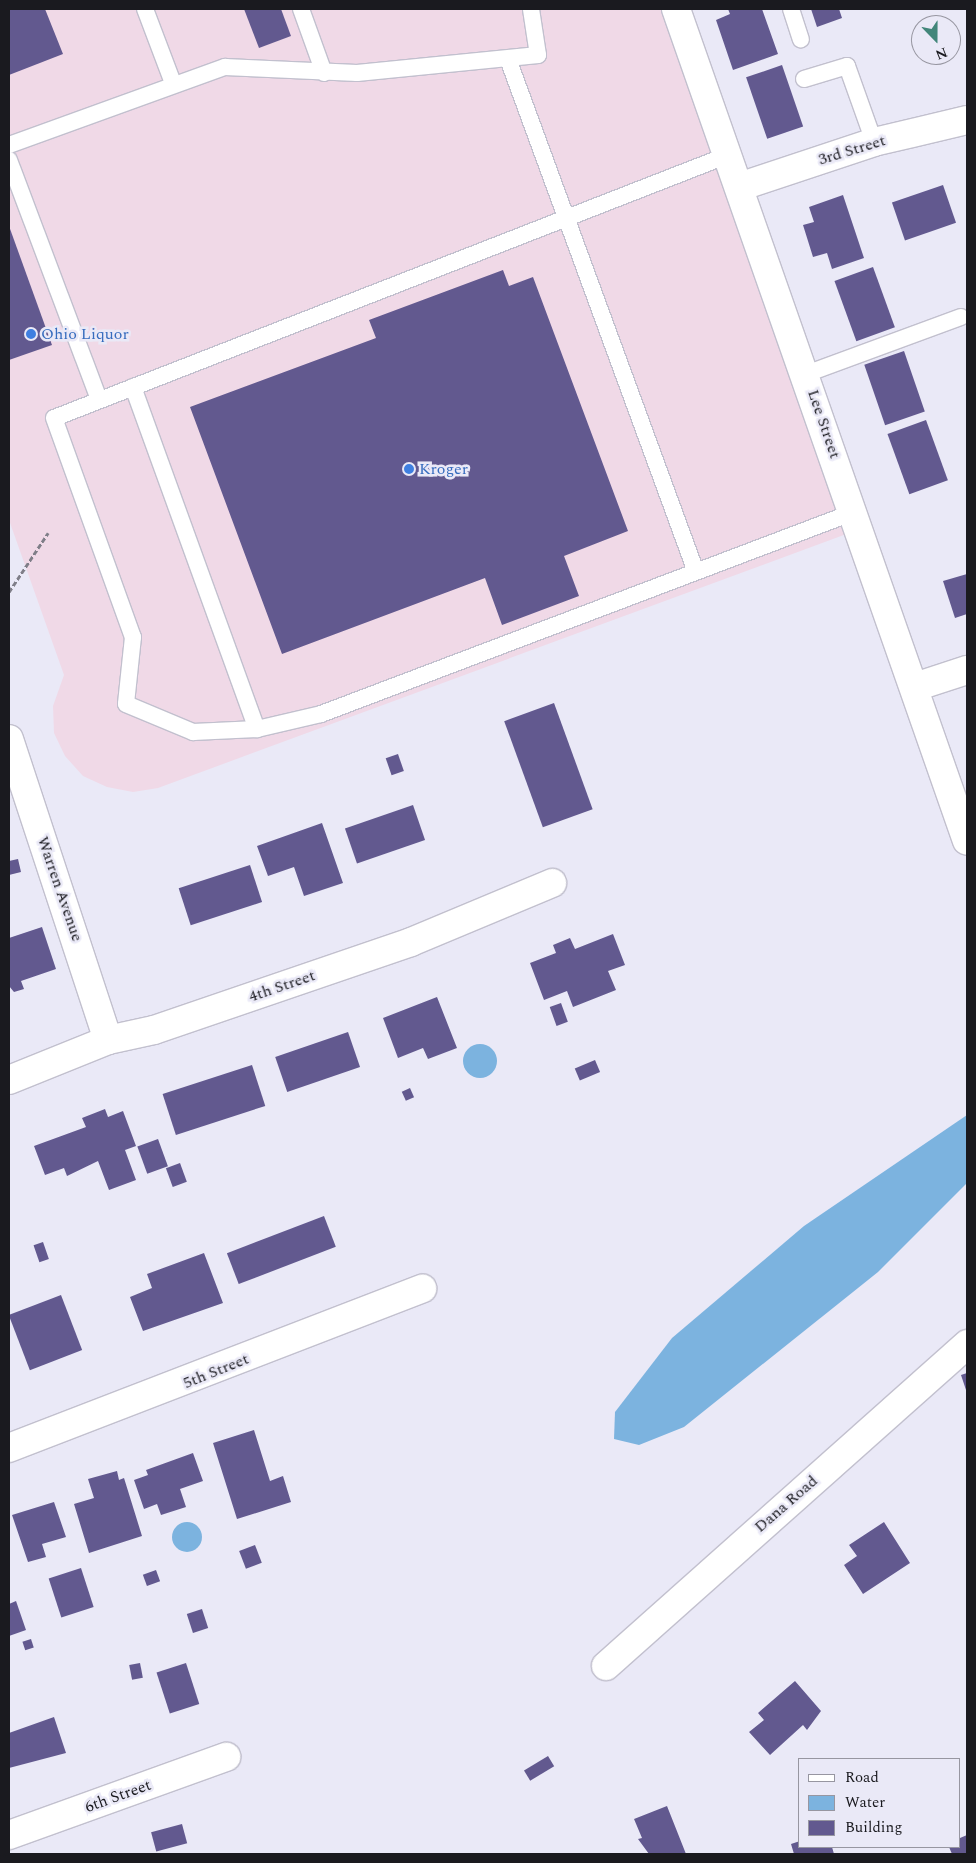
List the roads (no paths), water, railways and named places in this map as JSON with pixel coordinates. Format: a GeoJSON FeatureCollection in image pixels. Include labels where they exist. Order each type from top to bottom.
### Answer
{"type":"FeatureCollection","features":[{"type":"Feature","properties":{"kind":"street","name":"Lee Street"},"geometry":{"type":"LineString","coordinates":[[678,9],[915,687],[967,842]]}},
{"type":"Feature","properties":{"kind":"street","name":"3rd Street"},"geometry":{"type":"LineString","coordinates":[[739,187],[874,142],[967,120]]}},
{"type":"Feature","properties":{"kind":"street"},"geometry":{"type":"LineString","coordinates":[[915,687],[967,670]]}},
{"type":"Feature","properties":{"kind":"street","name":"Warren Avenue"},"geometry":{"type":"LineString","coordinates":[[9,739],[108,1040]]}},
{"type":"Feature","properties":{"kind":"street","name":"4th Street"},"geometry":{"type":"LineString","coordinates":[[9,1080],[108,1040],[162,1027],[411,942],[552,883]]}},
{"type":"Feature","properties":{"kind":"street","name":"5th Street"},"geometry":{"type":"LineString","coordinates":[[9,1448],[422,1290]]}},
{"type":"Feature","properties":{"kind":"street","name":"Dana Road"},"geometry":{"type":"LineString","coordinates":[[606,1666],[967,1344]]}},
{"type":"Feature","properties":{"kind":"street","name":"6th Street"},"geometry":{"type":"LineString","coordinates":[[9,1835],[226,1757]]}},
{"type":"Feature","properties":{"kind":"lane"},"geometry":{"type":"LineString","coordinates":[[145,9],[173,83]]}},
{"type":"Feature","properties":{"kind":"lane"},"geometry":{"type":"LineString","coordinates":[[301,9],[324,73]]}},
{"type":"Feature","properties":{"kind":"lane"},"geometry":{"type":"LineString","coordinates":[[9,145],[173,83],[225,67],[324,73],[508,59],[538,54],[531,9]]}},
{"type":"Feature","properties":{"kind":"lane"},"geometry":{"type":"LineString","coordinates":[[791,9],[801,39]]}},
{"type":"Feature","properties":{"kind":"lane"},"geometry":{"type":"LineString","coordinates":[[508,59],[568,218],[696,572]]}},
{"type":"Feature","properties":{"kind":"lane"},"geometry":{"type":"LineString","coordinates":[[804,79],[847,66],[874,142]]}},
{"type":"Feature","properties":{"kind":"lane"},"geometry":{"type":"LineString","coordinates":[[728,156],[54,418],[133,638],[126,704],[193,732],[257,729],[321,714],[854,512]]}},
{"type":"Feature","properties":{"kind":"lane"},"geometry":{"type":"LineString","coordinates":[[9,160],[99,400]]}},
{"type":"Feature","properties":{"kind":"lane"},"geometry":{"type":"LineString","coordinates":[[806,374],[961,318]]}},
{"type":"Feature","properties":{"kind":"lane"},"geometry":{"type":"LineString","coordinates":[[133,387],[257,729]]}},
{"type":"Feature","properties":{"kind":"water"},"geometry":{"type":"Polygon","coordinates":[[[480,1044],[492,1049],[497,1061],[492,1073],[480,1078],[468,1073],[463,1061],[468,1049],[480,1044]]]}},
{"type":"Feature","properties":{"kind":"water"},"geometry":{"type":"Polygon","coordinates":[[[967,1115],[967,1183],[878,1272],[684,1427],[639,1445],[614,1439],[615,1412],[672,1338],[804,1226],[967,1115]]]}},
{"type":"Feature","properties":{"kind":"water"},"geometry":{"type":"Polygon","coordinates":[[[187,1522],[198,1526],[202,1537],[198,1548],[187,1552],[176,1548],[172,1537],[176,1526],[187,1522]]]}},
{"type":"Feature","properties":{"kind":"place","name":"Ohio Liquor"},"geometry":{"type":"Point","coordinates":[31,334]}},
{"type":"Feature","properties":{"kind":"place","name":"Kroger"},"geometry":{"type":"Point","coordinates":[409,469]}}]}
